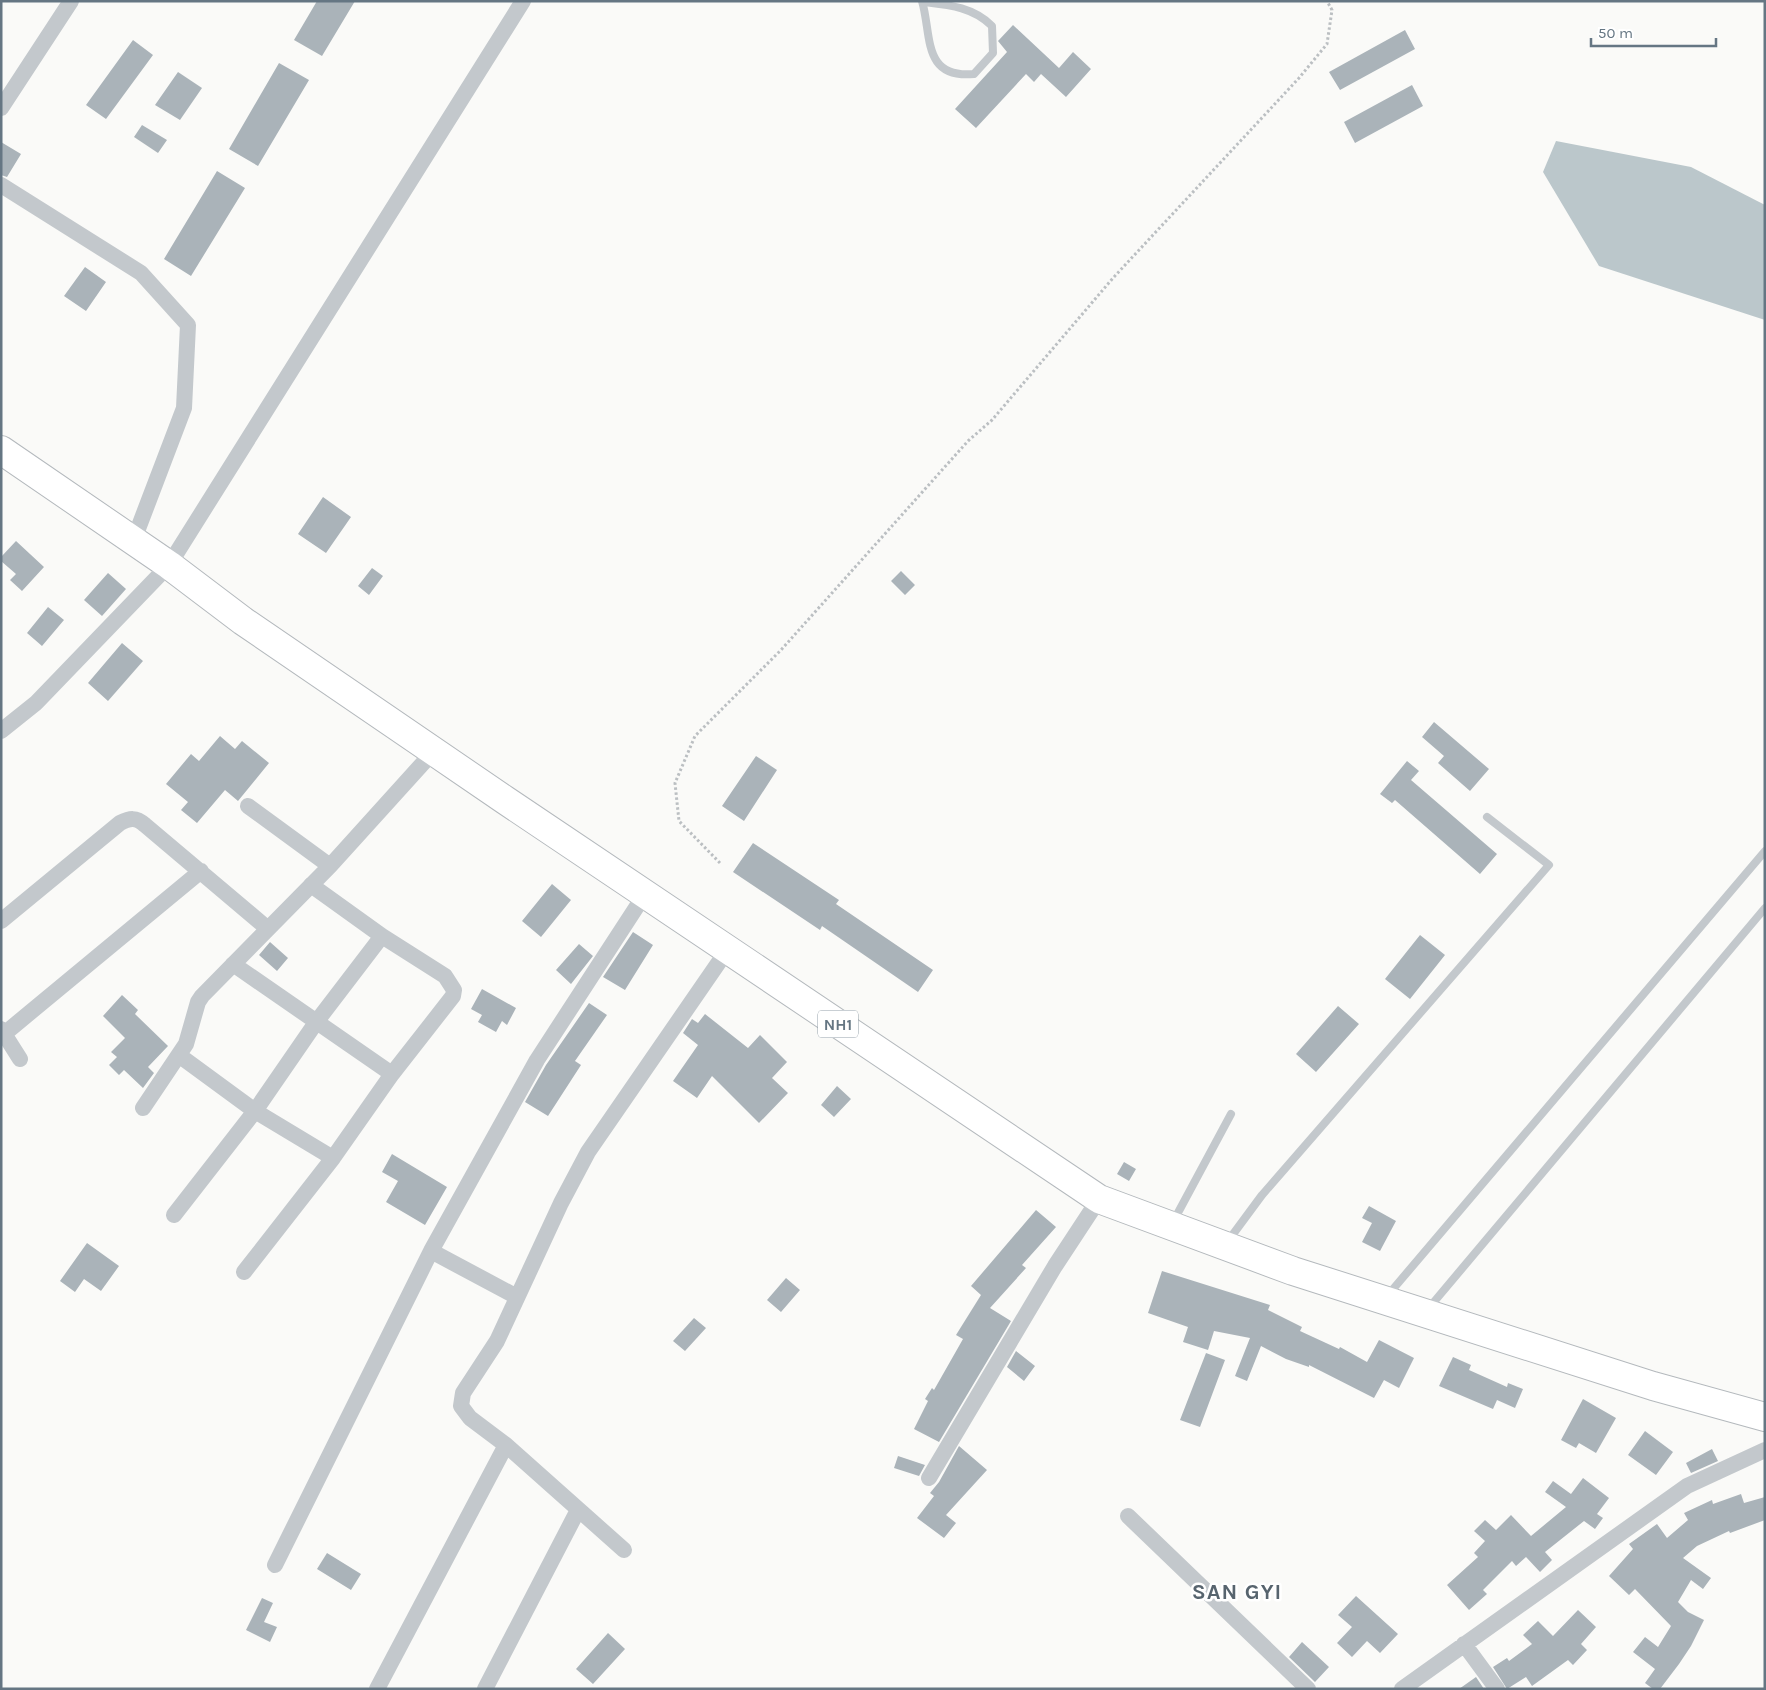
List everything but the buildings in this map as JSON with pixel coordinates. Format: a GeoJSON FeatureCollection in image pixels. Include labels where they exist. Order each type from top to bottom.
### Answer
{"type":"FeatureCollection","features":[{"type":"Feature","properties":{"kind":"highway","name":"NH1"},"geometry":{"type":"LineString","coordinates":[[1,450],[169,565],[243,621],[1098,1199],[1223,1247],[1653,1386],[1765,1418]]}},
{"type":"Feature","properties":{"kind":"street"},"geometry":{"type":"LineString","coordinates":[[1,108],[71,1]]}},
{"type":"Feature","properties":{"kind":"street"},"geometry":{"type":"LineString","coordinates":[[1,731],[36,703],[169,565],[523,1]]}},
{"type":"Feature","properties":{"kind":"street"},"geometry":{"type":"LineString","coordinates":[[1,185],[141,273],[188,325],[184,408],[133,542]]}},
{"type":"Feature","properties":{"kind":"street"},"geometry":{"type":"LineString","coordinates":[[143,1108],[180,1056],[186,1044],[198,1002],[330,866],[434,751]]}},
{"type":"Feature","properties":{"kind":"street"},"geometry":{"type":"LineString","coordinates":[[248,806],[330,866]]}},
{"type":"Feature","properties":{"kind":"street"},"geometry":{"type":"LineString","coordinates":[[1,921],[126,820],[138,819],[268,928]]}},
{"type":"Feature","properties":{"kind":"street"},"geometry":{"type":"LineString","coordinates":[[20,1059],[3,1031],[201,872]]}},
{"type":"Feature","properties":{"kind":"street"},"geometry":{"type":"LineString","coordinates":[[244,1272],[333,1158],[392,1074],[453,996],[454,990],[444,976],[382,936],[310,885]]}},
{"type":"Feature","properties":{"kind":"street"},"geometry":{"type":"LineString","coordinates":[[275,1565],[431,1251],[537,1060],[645,894]]}},
{"type":"Feature","properties":{"kind":"street"},"geometry":{"type":"LineString","coordinates":[[174,1215],[255,1111],[317,1021],[382,936]]}},
{"type":"Feature","properties":{"kind":"street"},"geometry":{"type":"LineString","coordinates":[[624,1550],[506,1445],[470,1418],[461,1406],[463,1393],[496,1341],[561,1203],[588,1152],[728,949]]}},
{"type":"Feature","properties":{"kind":"street"},"geometry":{"type":"LineString","coordinates":[[233,964],[392,1074]]}},
{"type":"Feature","properties":{"kind":"street"},"geometry":{"type":"LineString","coordinates":[[180,1056],[255,1111],[333,1158]]}},
{"type":"Feature","properties":{"kind":"street"},"geometry":{"type":"LineString","coordinates":[[929,1478],[1055,1266],[1098,1199]]}},
{"type":"Feature","properties":{"kind":"street"},"geometry":{"type":"LineString","coordinates":[[431,1251],[517,1297]]}},
{"type":"Feature","properties":{"kind":"street"},"geometry":{"type":"LineString","coordinates":[[377,1689],[506,1445]]}},
{"type":"Feature","properties":{"kind":"street"},"geometry":{"type":"LineString","coordinates":[[1402,1689],[1687,1486],[1765,1450]]}},
{"type":"Feature","properties":{"kind":"street"},"geometry":{"type":"LineString","coordinates":[[485,1689],[578,1510]]}},
{"type":"Feature","properties":{"kind":"street"},"geometry":{"type":"LineString","coordinates":[[1128,1516],[1308,1689]]}},
{"type":"Feature","properties":{"kind":"street"},"geometry":{"type":"LineString","coordinates":[[1464,1644],[1497,1689]]}},
{"type":"Feature","properties":{"kind":"lane"},"geometry":{"type":"LineString","coordinates":[[922,2],[955,5],[983,17],[992,26],[993,53],[974,74],[957,75],[937,62],[930,48],[922,2]]}},
{"type":"Feature","properties":{"kind":"lane"},"geometry":{"type":"LineString","coordinates":[[1223,1247],[1269,1188],[1549,865],[1487,817]]}},
{"type":"Feature","properties":{"kind":"lane"},"geometry":{"type":"LineString","coordinates":[[1384,1299],[1765,851]]}},
{"type":"Feature","properties":{"kind":"lane"},"geometry":{"type":"LineString","coordinates":[[1425,1312],[1765,908]]}},
{"type":"Feature","properties":{"kind":"lane"},"geometry":{"type":"LineString","coordinates":[[1171,1226],[1231,1114]]}},
{"type":"Feature","properties":{"kind":"path"},"geometry":{"type":"LineString","coordinates":[[720,863],[679,821],[675,783],[695,736],[781,650],[968,441],[992,420],[1113,278],[1299,78],[1327,44],[1332,10],[1327,1]]}},
{"type":"Feature","properties":{"kind":"shaded area"},"geometry":{"type":"Polygon","coordinates":[[[1556,141],[1691,167],[1765,205],[1765,320],[1599,266],[1543,172],[1556,141]]]}},
{"type":"Feature","properties":{"kind":"district","name":"SAN GYI"},"geometry":{"type":"Point","coordinates":[1237,1592]}}]}
